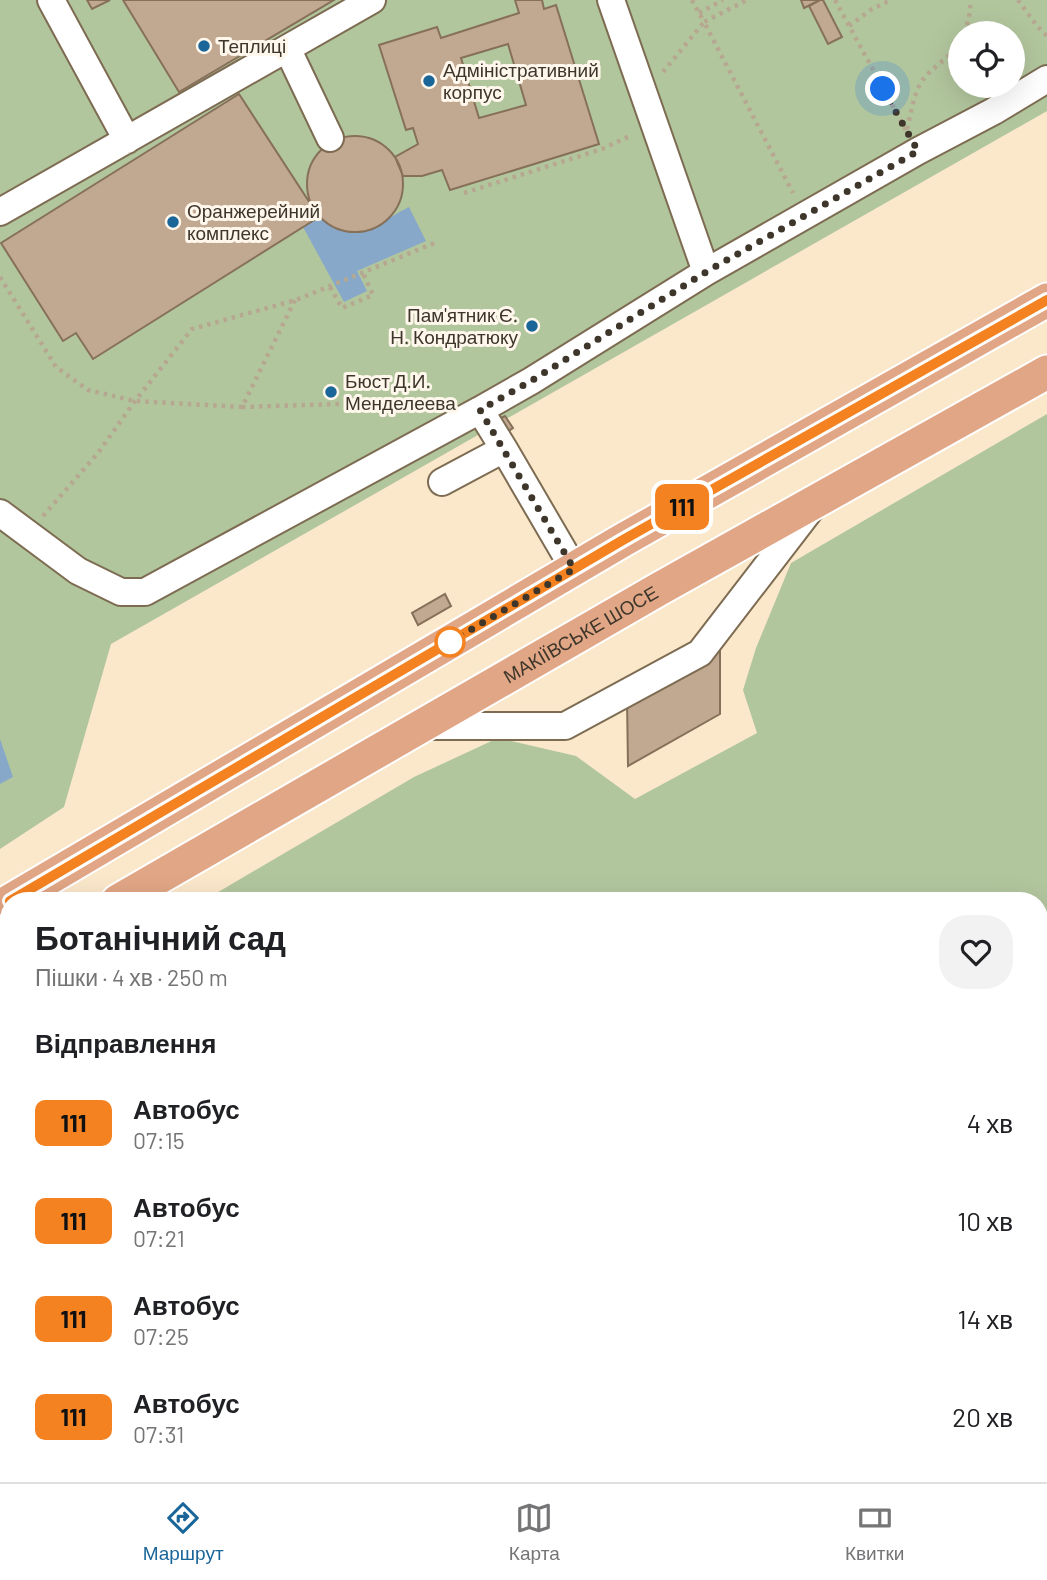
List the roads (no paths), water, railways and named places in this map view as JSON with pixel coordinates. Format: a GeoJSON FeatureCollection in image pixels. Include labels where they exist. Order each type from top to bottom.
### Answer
{"type":"FeatureCollection","features":[{"type":"Feature","properties":{"kind":"main road"},"geometry":{"type":"LineString","coordinates":[[26,892],[574,569],[1047,300]]}},
{"type":"Feature","properties":{"kind":"main road","name":"МАКІЇВСЬКЕ ШОСЕ"},"geometry":{"type":"LineString","coordinates":[[134,892],[1047,372]]}},
{"type":"Feature","properties":{"kind":"street"},"geometry":{"type":"LineString","coordinates":[[51,0],[127,140]]}},
{"type":"Feature","properties":{"kind":"street"},"geometry":{"type":"LineString","coordinates":[[0,212],[372,0]]}},
{"type":"Feature","properties":{"kind":"street"},"geometry":{"type":"LineString","coordinates":[[611,0],[706,272]]}},
{"type":"Feature","properties":{"kind":"street"},"geometry":{"type":"LineString","coordinates":[[293,47],[330,138]]}},
{"type":"Feature","properties":{"kind":"street"},"geometry":{"type":"LineString","coordinates":[[0,513],[89,576],[121,592],[145,592],[531,381],[706,272],[805,216],[912,141],[994,111],[1047,79]]}},
{"type":"Feature","properties":{"kind":"street"},"geometry":{"type":"LineString","coordinates":[[480,410],[574,569]]}},
{"type":"Feature","properties":{"kind":"street"},"geometry":{"type":"LineString","coordinates":[[442,482],[504,449]]}},
{"type":"Feature","properties":{"kind":"street"},"geometry":{"type":"LineString","coordinates":[[423,726],[565,726],[700,653],[818,500]]}},
{"type":"Feature","properties":{"kind":"water"},"geometry":{"type":"Polygon","coordinates":[[[409,207],[426,241],[357,271],[367,291],[344,302],[303,227],[319,217],[344,230],[365,230],[409,207]]]}},
{"type":"Feature","properties":{"kind":"water"},"geometry":{"type":"Polygon","coordinates":[[[0,739],[13,777],[0,784],[0,739]]]}},
{"type":"Feature","properties":{"kind":"place","name":"Теплиці"},"geometry":{"type":"Point","coordinates":[204,46]}},
{"type":"Feature","properties":{"kind":"place","name":"Адміністративний корпус"},"geometry":{"type":"Point","coordinates":[429,81]}},
{"type":"Feature","properties":{"kind":"place","name":"Оранжерейний комплекс"},"geometry":{"type":"Point","coordinates":[173,222]}},
{"type":"Feature","properties":{"kind":"place","name":"Пам'ятник Є. Н. Кондратюку"},"geometry":{"type":"Point","coordinates":[532,326]}},
{"type":"Feature","properties":{"kind":"place","name":"Бюст Д.И. Менделеева"},"geometry":{"type":"Point","coordinates":[331,392]}}]}
